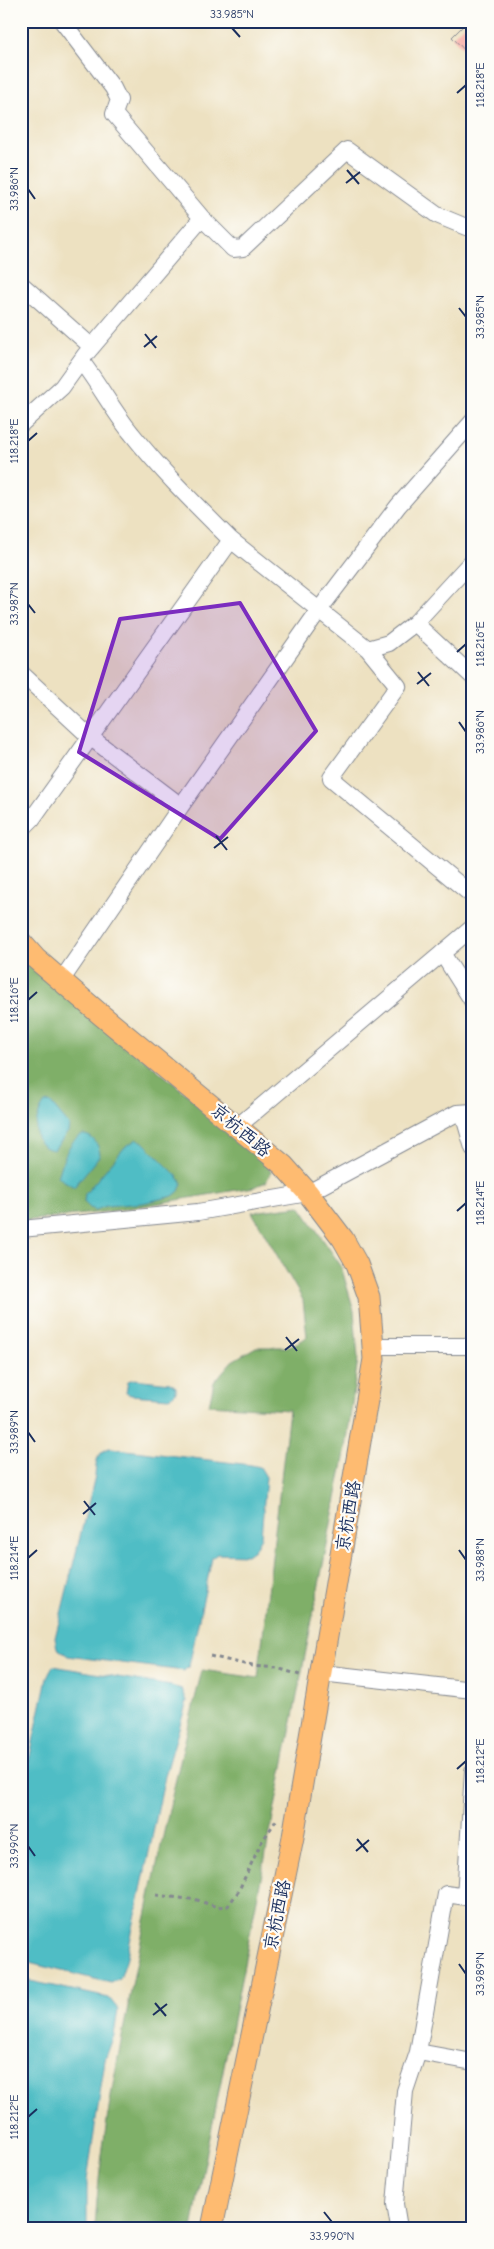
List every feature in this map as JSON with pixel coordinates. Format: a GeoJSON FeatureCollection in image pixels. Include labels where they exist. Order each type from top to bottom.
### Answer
{"type":"FeatureCollection","features":[{"type":"Feature","properties":{"kind":"main road","name":"京杭西路"},"geometry":{"type":"LineString","coordinates":[[21,942],[36,959],[61,981],[283,1165],[343,1239],[357,1264],[369,1296],[374,1359],[293,1837],[212,2228]]}},
{"type":"Feature","properties":{"kind":"street"},"geometry":{"type":"LineString","coordinates":[[62,21],[113,88],[119,100],[114,114],[202,218],[233,248],[244,248],[347,150],[437,216],[466,227],[473,224]]}},
{"type":"Feature","properties":{"kind":"street"},"geometry":{"type":"LineString","coordinates":[[21,424],[62,387],[92,347],[202,218]]}},
{"type":"Feature","properties":{"kind":"street"},"geometry":{"type":"LineString","coordinates":[[21,284],[92,347]]}},
{"type":"Feature","properties":{"kind":"street"},"geometry":{"type":"LineString","coordinates":[[81,361],[131,433],[177,485],[231,540],[368,649],[398,686],[330,778],[473,896]]}},
{"type":"Feature","properties":{"kind":"street"},"geometry":{"type":"LineString","coordinates":[[61,981],[319,610],[398,506],[473,421]]}},
{"type":"Feature","properties":{"kind":"street"},"geometry":{"type":"LineString","coordinates":[[21,830],[32,819],[231,540]]}},
{"type":"Feature","properties":{"kind":"street"},"geometry":{"type":"LineString","coordinates":[[368,649],[389,643],[415,623],[473,560]]}},
{"type":"Feature","properties":{"kind":"street"},"geometry":{"type":"LineString","coordinates":[[415,623],[473,677]]}},
{"type":"Feature","properties":{"kind":"street"},"geometry":{"type":"LineString","coordinates":[[21,672],[90,737],[181,806]]}},
{"type":"Feature","properties":{"kind":"street"},"geometry":{"type":"LineString","coordinates":[[237,1127],[473,927]]}},
{"type":"Feature","properties":{"kind":"street"},"geometry":{"type":"LineString","coordinates":[[442,953],[473,1002]]}},
{"type":"Feature","properties":{"kind":"street"},"geometry":{"type":"LineString","coordinates":[[21,1228],[198,1212],[308,1194],[457,1113],[468,1112],[473,1148]]}},
{"type":"Feature","properties":{"kind":"street"},"geometry":{"type":"LineString","coordinates":[[373,1346],[473,1346]]}},
{"type":"Feature","properties":{"kind":"street"},"geometry":{"type":"LineString","coordinates":[[320,1679],[473,1690]]}},
{"type":"Feature","properties":{"kind":"street"},"geometry":{"type":"LineString","coordinates":[[399,2228],[395,2204],[405,2091],[418,2052],[446,1894],[469,1897],[473,1770]]}},
{"type":"Feature","properties":{"kind":"street"},"geometry":{"type":"LineString","coordinates":[[418,2052],[473,2062]]}},
{"type":"Feature","properties":{"kind":"street"},"geometry":{"type":"LineString","coordinates":[[403,2228],[413,2228]]}},
{"type":"Feature","properties":{"kind":"path"},"geometry":{"type":"LineString","coordinates":[[210,1656],[252,1666],[276,1668],[320,1679]]}},
{"type":"Feature","properties":{"kind":"path"},"geometry":{"type":"LineString","coordinates":[[156,1894],[197,1900],[217,1907],[228,1906],[238,1892],[261,1843],[279,1815]]}},
{"type":"Feature","properties":{"kind":"highlighted area"},"geometry":{"type":"Polygon","coordinates":[[[240,603],[316,731],[220,839],[79,752],[120,619],[240,603]]]}},
{"type":"Feature","properties":{"kind":"green space"},"geometry":{"type":"Polygon","coordinates":[[[21,957],[264,1158],[271,1172],[266,1182],[254,1187],[113,1211],[21,1221],[21,957]]]}},
{"type":"Feature","properties":{"kind":"green space"},"geometry":{"type":"Polygon","coordinates":[[[300,1206],[341,1266],[354,1311],[358,1358],[346,1448],[192,2228],[95,2228],[103,2146],[122,2038],[162,1840],[202,1670],[258,1678],[289,1410],[209,1405],[214,1382],[232,1361],[256,1347],[290,1347],[307,1337],[303,1300],[252,1212],[300,1206]]]}},
{"type":"Feature","properties":{"kind":"water"},"geometry":{"type":"Polygon","coordinates":[[[50,1102],[69,1125],[68,1132],[54,1150],[46,1148],[41,1143],[37,1138],[36,1131],[36,1123],[41,1109],[45,1103],[50,1102]]]}},
{"type":"Feature","properties":{"kind":"water"},"geometry":{"type":"Polygon","coordinates":[[[83,1135],[87,1135],[95,1141],[100,1155],[74,1187],[58,1177],[69,1147],[83,1135]]]}},
{"type":"Feature","properties":{"kind":"water"},"geometry":{"type":"Polygon","coordinates":[[[137,1139],[143,1142],[178,1177],[182,1183],[179,1191],[173,1196],[143,1203],[106,1206],[96,1210],[90,1208],[84,1202],[85,1194],[125,1147],[137,1139]]]}},
{"type":"Feature","properties":{"kind":"water"},"geometry":{"type":"Polygon","coordinates":[[[134,1379],[170,1383],[176,1387],[176,1392],[170,1398],[131,1395],[126,1393],[128,1381],[134,1379]]]}},
{"type":"Feature","properties":{"kind":"water"},"geometry":{"type":"Polygon","coordinates":[[[109,1448],[251,1465],[260,1467],[266,1477],[261,1537],[254,1550],[247,1555],[217,1554],[212,1558],[189,1666],[184,1671],[68,1656],[57,1648],[55,1638],[95,1476],[96,1463],[101,1453],[109,1448]]]}},
{"type":"Feature","properties":{"kind":"water"},"geometry":{"type":"Polygon","coordinates":[[[53,1666],[171,1686],[182,1689],[187,1701],[165,1776],[126,1961],[120,1979],[111,1983],[21,1961],[21,1797],[47,1678],[53,1666]]]}},
{"type":"Feature","properties":{"kind":"water"},"geometry":{"type":"Polygon","coordinates":[[[21,1979],[109,1998],[118,2009],[114,2035],[105,2060],[87,2180],[87,2228],[21,2228],[21,1979]]]}},
{"type":"Feature","properties":{"kind":"building"},"geometry":{"type":"Polygon","coordinates":[[[468,21],[473,21],[473,59],[452,37],[468,21]]]}}]}
